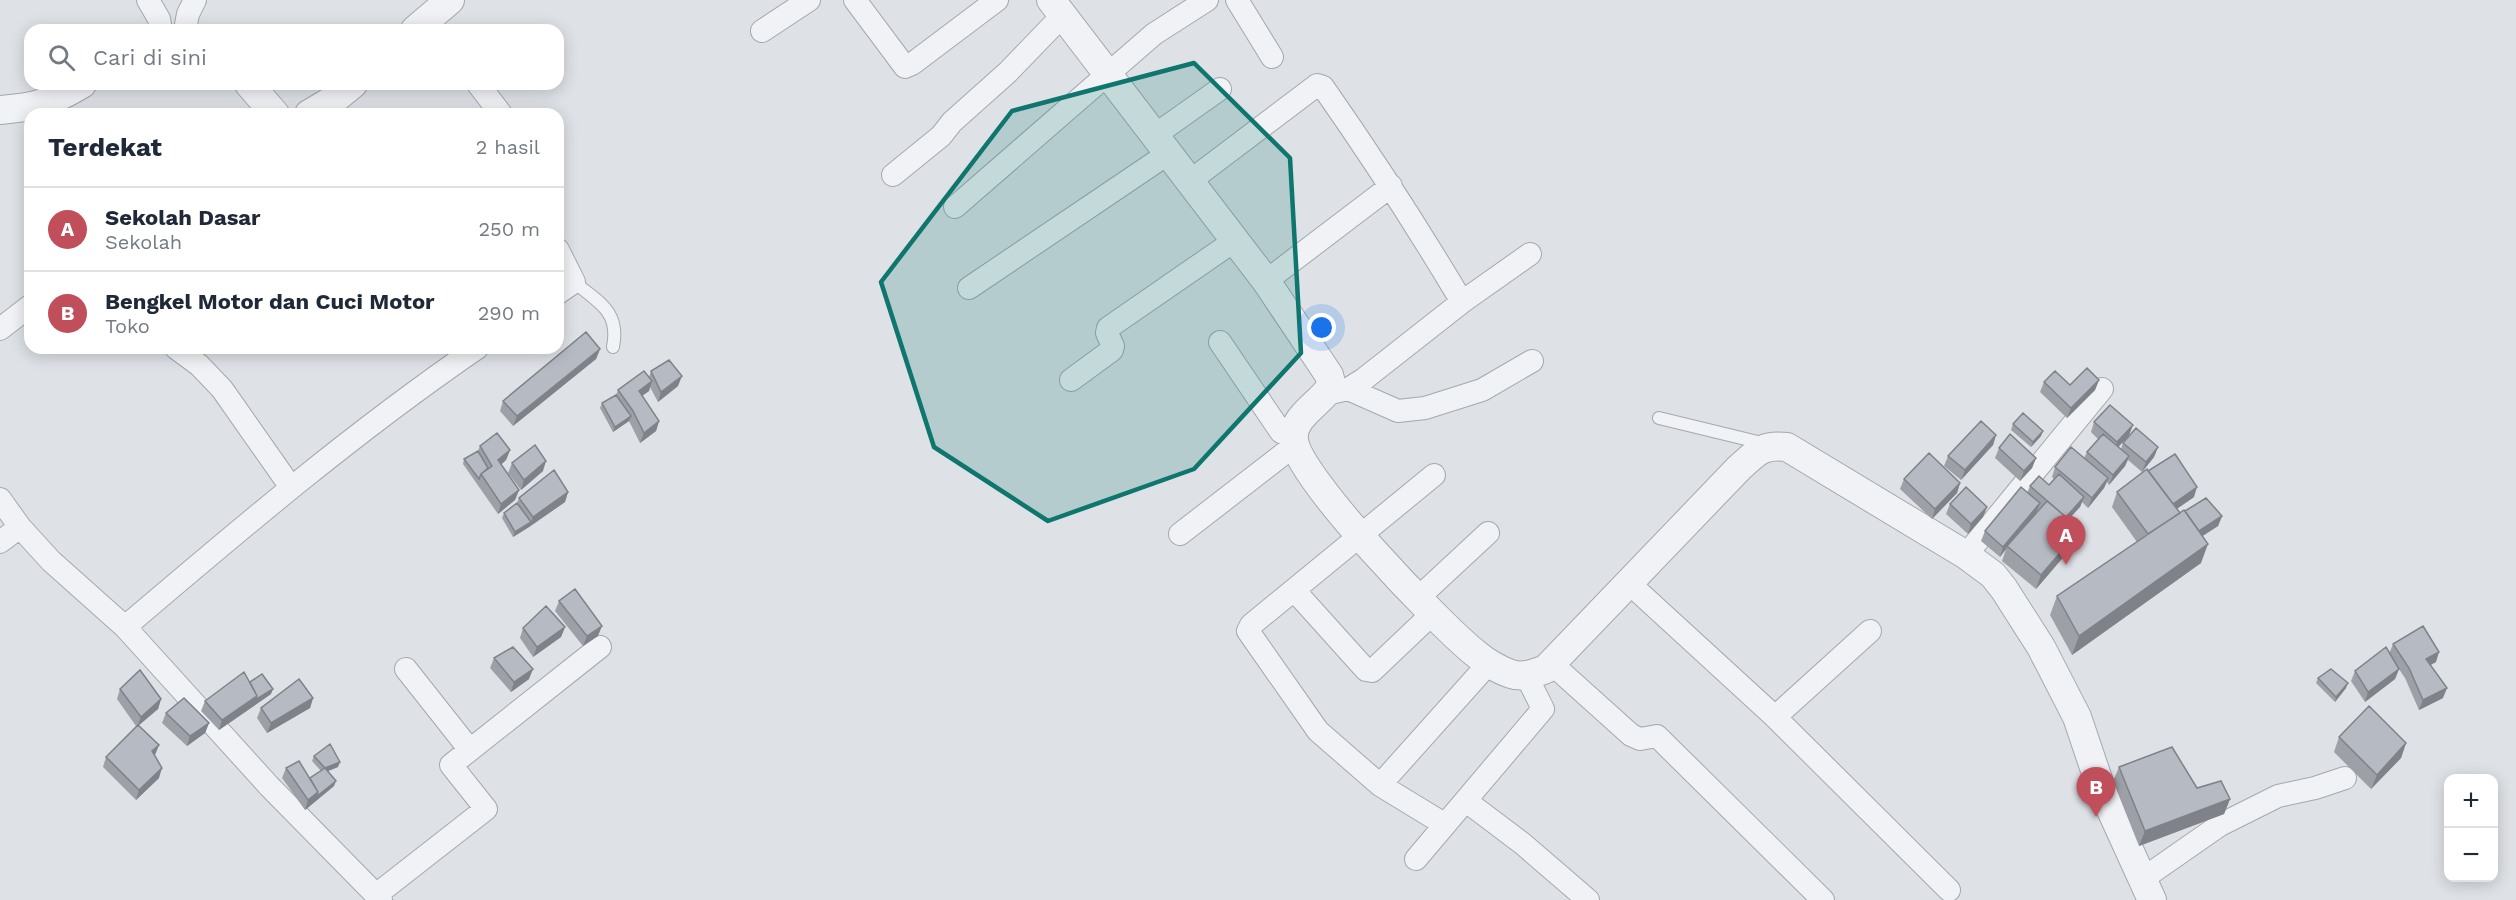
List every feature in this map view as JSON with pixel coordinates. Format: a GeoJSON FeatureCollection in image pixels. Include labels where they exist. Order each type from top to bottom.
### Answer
{"type":"FeatureCollection","features":[{"type":"Feature","properties":{"kind":"street"},"geometry":{"type":"LineString","coordinates":[[148,0],[160,24]]}},
{"type":"Feature","properties":{"kind":"street"},"geometry":{"type":"LineString","coordinates":[[186,24],[195,0]]}},
{"type":"Feature","properties":{"kind":"street"},"geometry":{"type":"LineString","coordinates":[[429,24],[450,0]]}},
{"type":"Feature","properties":{"kind":"street"},"geometry":{"type":"LineString","coordinates":[[762,31],[809,0]]}},
{"type":"Feature","properties":{"kind":"street"},"geometry":{"type":"LineString","coordinates":[[855,0],[904,67],[912,64],[997,0]]}},
{"type":"Feature","properties":{"kind":"street"},"geometry":{"type":"LineString","coordinates":[[955,207],[1154,34],[1207,0]]}},
{"type":"Feature","properties":{"kind":"street"},"geometry":{"type":"LineString","coordinates":[[1237,0],[1272,57]]}},
{"type":"Feature","properties":{"kind":"street"},"geometry":{"type":"LineString","coordinates":[[893,176],[941,136],[952,122],[1008,72],[1059,5],[1108,76],[1266,281],[1329,375],[1337,391],[1398,411],[1425,408],[1482,390],[1532,361]]}},
{"type":"Feature","properties":{"kind":"street"},"geometry":{"type":"LineString","coordinates":[[1190,181],[1317,85],[1323,87],[1391,186],[1462,302]]}},
{"type":"Feature","properties":{"kind":"street"},"geometry":{"type":"LineString","coordinates":[[969,288],[1162,144],[1220,88]]}},
{"type":"Feature","properties":{"kind":"street"},"geometry":{"type":"LineString","coordinates":[[0,110],[38,106],[72,90]]}},
{"type":"Feature","properties":{"kind":"street"},"geometry":{"type":"LineString","coordinates":[[254,90],[270,108]]}},
{"type":"Feature","properties":{"kind":"street"},"geometry":{"type":"LineString","coordinates":[[320,108],[346,90]]}},
{"type":"Feature","properties":{"kind":"street"},"geometry":{"type":"LineString","coordinates":[[483,90],[496,108]]}},
{"type":"Feature","properties":{"kind":"street"},"geometry":{"type":"LineString","coordinates":[[1266,281],[1391,186]]}},
{"type":"Feature","properties":{"kind":"street"},"geometry":{"type":"LineString","coordinates":[[1071,380],[1112,350],[1113,346],[1107,333],[1108,328],[1234,241]]}},
{"type":"Feature","properties":{"kind":"street"},"geometry":{"type":"LineString","coordinates":[[1180,534],[1294,441],[1298,423],[1337,391],[1364,379],[1462,302],[1530,254]]}},
{"type":"Feature","properties":{"kind":"street"},"geometry":{"type":"LineString","coordinates":[[0,329],[24,311]]}},
{"type":"Feature","properties":{"kind":"street"},"geometry":{"type":"LineString","coordinates":[[1220,342],[1281,432],[1294,441],[1308,472],[1361,536],[1425,606],[1477,655],[1508,673],[1539,670],[1630,584],[1739,468],[1770,445],[1787,447],[1966,555],[1993,575],[2042,647],[2077,717],[2101,788],[2147,890],[2229,820],[2278,796],[2316,788],[2345,777]]}},
{"type":"Feature","properties":{"kind":"street"},"geometry":{"type":"LineString","coordinates":[[184,354],[199,365],[222,389],[290,486]]}},
{"type":"Feature","properties":{"kind":"street"},"geometry":{"type":"LineString","coordinates":[[125,627],[290,486],[383,413],[467,354]]}},
{"type":"Feature","properties":{"kind":"street"},"geometry":{"type":"LineString","coordinates":[[1966,555],[2102,389]]}},
{"type":"Feature","properties":{"kind":"street"},"geometry":{"type":"LineString","coordinates":[[1434,475],[1251,626],[1248,631],[1318,731],[1380,785],[1444,824]]}},
{"type":"Feature","properties":{"kind":"street"},"geometry":{"type":"LineString","coordinates":[[0,500],[58,568],[125,627],[269,786],[378,898],[486,809],[450,765],[600,647]]}},
{"type":"Feature","properties":{"kind":"street"},"geometry":{"type":"LineString","coordinates":[[0,542],[20,526]]}},
{"type":"Feature","properties":{"kind":"street"},"geometry":{"type":"LineString","coordinates":[[1294,590],[1366,670],[1372,671],[1488,533]]}},
{"type":"Feature","properties":{"kind":"street"},"geometry":{"type":"LineString","coordinates":[[1630,584],[1775,717],[1949,890]]}},
{"type":"Feature","properties":{"kind":"street"},"geometry":{"type":"LineString","coordinates":[[1775,717],[1870,631]]}},
{"type":"Feature","properties":{"kind":"street"},"geometry":{"type":"LineString","coordinates":[[1380,785],[1490,662]]}},
{"type":"Feature","properties":{"kind":"street"},"geometry":{"type":"LineString","coordinates":[[406,669],[470,750]]}},
{"type":"Feature","properties":{"kind":"street"},"geometry":{"type":"LineString","coordinates":[[1416,859],[1543,709],[1539,670]]}},
{"type":"Feature","properties":{"kind":"street"},"geometry":{"type":"LineString","coordinates":[[1539,670],[1631,735],[1640,739],[1657,736],[1823,900]]}},
{"type":"Feature","properties":{"kind":"street"},"geometry":{"type":"LineString","coordinates":[[1466,801],[1523,844],[1588,900]]}},
{"type":"Feature","properties":{"kind":"lane"},"geometry":{"type":"LineString","coordinates":[[566,288],[603,307],[613,320],[616,330],[613,347]]}},
{"type":"Feature","properties":{"kind":"lane"},"geometry":{"type":"LineString","coordinates":[[1659,418],[1770,445]]}},
{"type":"Feature","properties":{"kind":"highlighted area"},"geometry":{"type":"Polygon","coordinates":[[[1194,63],[1290,158],[1301,353],[1194,469],[1048,521],[934,447],[881,282],[1012,111],[1194,63]]]}},
{"type":"Feature","properties":{"kind":"building"},"geometry":{"type":"Polygon","coordinates":[[[586,332],[600,349],[517,416],[503,401],[560,354],[564,354],[564,350],[586,332]]]}},
{"type":"Feature","properties":{"kind":"building"},"geometry":{"type":"Polygon","coordinates":[[[669,360],[682,376],[661,392],[651,371],[669,360]]]}},
{"type":"Feature","properties":{"kind":"building"},"geometry":{"type":"Polygon","coordinates":[[[2087,368],[2099,380],[2071,408],[2044,382],[2055,371],[2070,385],[2087,368]]]}},
{"type":"Feature","properties":{"kind":"building"},"geometry":{"type":"Polygon","coordinates":[[[644,371],[652,381],[639,391],[659,421],[644,433],[633,411],[618,390],[644,371]]]}},
{"type":"Feature","properties":{"kind":"building"},"geometry":{"type":"Polygon","coordinates":[[[616,395],[631,416],[615,427],[602,403],[616,395]]]}},
{"type":"Feature","properties":{"kind":"building"},"geometry":{"type":"Polygon","coordinates":[[[2110,405],[2133,425],[2117,442],[2094,422],[2110,405]]]}},
{"type":"Feature","properties":{"kind":"building"},"geometry":{"type":"Polygon","coordinates":[[[2023,413],[2043,431],[2033,442],[2013,424],[2023,413]]]}},
{"type":"Feature","properties":{"kind":"building"},"geometry":{"type":"Polygon","coordinates":[[[1981,421],[1996,435],[1965,470],[1948,456],[1981,421]]]}},
{"type":"Feature","properties":{"kind":"building"},"geometry":{"type":"Polygon","coordinates":[[[2136,428],[2158,447],[2146,462],[2123,443],[2136,428]]]}},
{"type":"Feature","properties":{"kind":"building"},"geometry":{"type":"Polygon","coordinates":[[[497,433],[510,450],[498,460],[519,490],[501,504],[481,474],[492,466],[480,446],[497,433]]]}},
{"type":"Feature","properties":{"kind":"building"},"geometry":{"type":"Polygon","coordinates":[[[2010,434],[2036,458],[2024,471],[1999,448],[2010,434]]]}},
{"type":"Feature","properties":{"kind":"building"},"geometry":{"type":"Polygon","coordinates":[[[2103,434],[2129,456],[2113,475],[2087,452],[2103,434]]]}},
{"type":"Feature","properties":{"kind":"building"},"geometry":{"type":"Polygon","coordinates":[[[535,445],[546,461],[524,480],[512,463],[535,445]]]}},
{"type":"Feature","properties":{"kind":"building"},"geometry":{"type":"Polygon","coordinates":[[[2071,447],[2108,478],[2092,498],[2055,467],[2071,447]]]}},
{"type":"Feature","properties":{"kind":"building"},"geometry":{"type":"Polygon","coordinates":[[[478,451],[488,468],[479,479],[464,459],[478,451]]]}},
{"type":"Feature","properties":{"kind":"building"},"geometry":{"type":"Polygon","coordinates":[[[1929,453],[1960,483],[1935,509],[1904,479],[1929,453]]]}},
{"type":"Feature","properties":{"kind":"building"},"geometry":{"type":"Polygon","coordinates":[[[2175,454],[2197,487],[2173,504],[2148,471],[2175,454]]]}},
{"type":"Feature","properties":{"kind":"building"},"geometry":{"type":"Polygon","coordinates":[[[2147,469],[2180,513],[2148,534],[2117,492],[2147,469]]]}},
{"type":"Feature","properties":{"kind":"building"},"geometry":{"type":"Polygon","coordinates":[[[554,470],[568,492],[533,517],[519,498],[554,470]]]}},
{"type":"Feature","properties":{"kind":"building"},"geometry":{"type":"Polygon","coordinates":[[[2059,474],[2084,497],[2066,517],[2030,486],[2039,476],[2049,485],[2059,474]]]}},
{"type":"Feature","properties":{"kind":"building"},"geometry":{"type":"Polygon","coordinates":[[[1966,487],[1987,507],[1971,524],[1950,504],[1966,487]]]}},
{"type":"Feature","properties":{"kind":"building"},"geometry":{"type":"Polygon","coordinates":[[[2021,487],[2040,503],[2003,547],[1985,531],[2021,487]]]}},
{"type":"Feature","properties":{"kind":"building"},"geometry":{"type":"Polygon","coordinates":[[[2206,498],[2222,516],[2199,531],[2185,511],[2206,498]]]}},
{"type":"Feature","properties":{"kind":"building"},"geometry":{"type":"Polygon","coordinates":[[[2047,501],[2067,518],[2058,529],[2071,540],[2041,575],[2007,546],[2047,501]]]}},
{"type":"Feature","properties":{"kind":"building"},"geometry":{"type":"Polygon","coordinates":[[[517,503],[531,522],[515,532],[504,513],[517,503]]]}},
{"type":"Feature","properties":{"kind":"building"},"geometry":{"type":"Polygon","coordinates":[[[2184,510],[2208,544],[2079,636],[2057,596],[2184,510]]]}},
{"type":"Feature","properties":{"kind":"building"},"geometry":{"type":"Polygon","coordinates":[[[575,589],[602,626],[587,636],[559,601],[575,589]]]}},
{"type":"Feature","properties":{"kind":"building"},"geometry":{"type":"Polygon","coordinates":[[[546,606],[565,627],[537,647],[523,628],[546,606]]]}},
{"type":"Feature","properties":{"kind":"building"},"geometry":{"type":"Polygon","coordinates":[[[2423,626],[2439,652],[2426,659],[2447,688],[2423,700],[2409,668],[2393,644],[2423,626]]]}},
{"type":"Feature","properties":{"kind":"building"},"geometry":{"type":"Polygon","coordinates":[[[513,647],[533,669],[514,682],[494,658],[513,647]]]}},
{"type":"Feature","properties":{"kind":"building"},"geometry":{"type":"Polygon","coordinates":[[[2386,647],[2399,669],[2368,692],[2355,671],[2386,647]]]}},
{"type":"Feature","properties":{"kind":"building"},"geometry":{"type":"Polygon","coordinates":[[[2331,669],[2348,683],[2336,697],[2318,678],[2331,669]]]}},
{"type":"Feature","properties":{"kind":"building"},"geometry":{"type":"Polygon","coordinates":[[[140,670],[161,699],[141,717],[120,689],[140,670]]]}},
{"type":"Feature","properties":{"kind":"building"},"geometry":{"type":"Polygon","coordinates":[[[244,672],[257,696],[222,720],[205,701],[244,672]]]}},
{"type":"Feature","properties":{"kind":"building"},"geometry":{"type":"Polygon","coordinates":[[[262,674],[273,689],[255,700],[257,696],[250,682],[262,674]]]}},
{"type":"Feature","properties":{"kind":"building"},"geometry":{"type":"Polygon","coordinates":[[[299,679],[313,698],[271,723],[261,708],[299,679]]]}},
{"type":"Feature","properties":{"kind":"building"},"geometry":{"type":"Polygon","coordinates":[[[184,698],[209,723],[190,736],[166,713],[184,698]]]}},
{"type":"Feature","properties":{"kind":"building"},"geometry":{"type":"Polygon","coordinates":[[[2369,706],[2406,743],[2377,775],[2339,737],[2369,706]]]}},
{"type":"Feature","properties":{"kind":"building"},"geometry":{"type":"Polygon","coordinates":[[[138,725],[159,745],[152,751],[162,768],[139,790],[106,757],[138,725]]]}},
{"type":"Feature","properties":{"kind":"building"},"geometry":{"type":"Polygon","coordinates":[[[330,744],[340,762],[325,768],[314,756],[330,744]]]}},
{"type":"Feature","properties":{"kind":"building"},"geometry":{"type":"Polygon","coordinates":[[[2172,747],[2197,788],[2221,781],[2230,799],[2145,831],[2119,767],[2172,747]]]}},
{"type":"Feature","properties":{"kind":"building"},"geometry":{"type":"Polygon","coordinates":[[[299,761],[318,792],[308,800],[286,768],[299,761]]]}},
{"type":"Feature","properties":{"kind":"building"},"geometry":{"type":"Polygon","coordinates":[[[325,768],[336,781],[316,797],[318,792],[310,778],[325,768]]]}},
{"type":"Feature","properties":{"kind":"place","name":"Sekolah Dasar"},"geometry":{"type":"Point","coordinates":[2066,565]}},
{"type":"Feature","properties":{"kind":"place","name":"Bengkel Motor dan Cuci Motor"},"geometry":{"type":"Point","coordinates":[2096,817]}}]}
